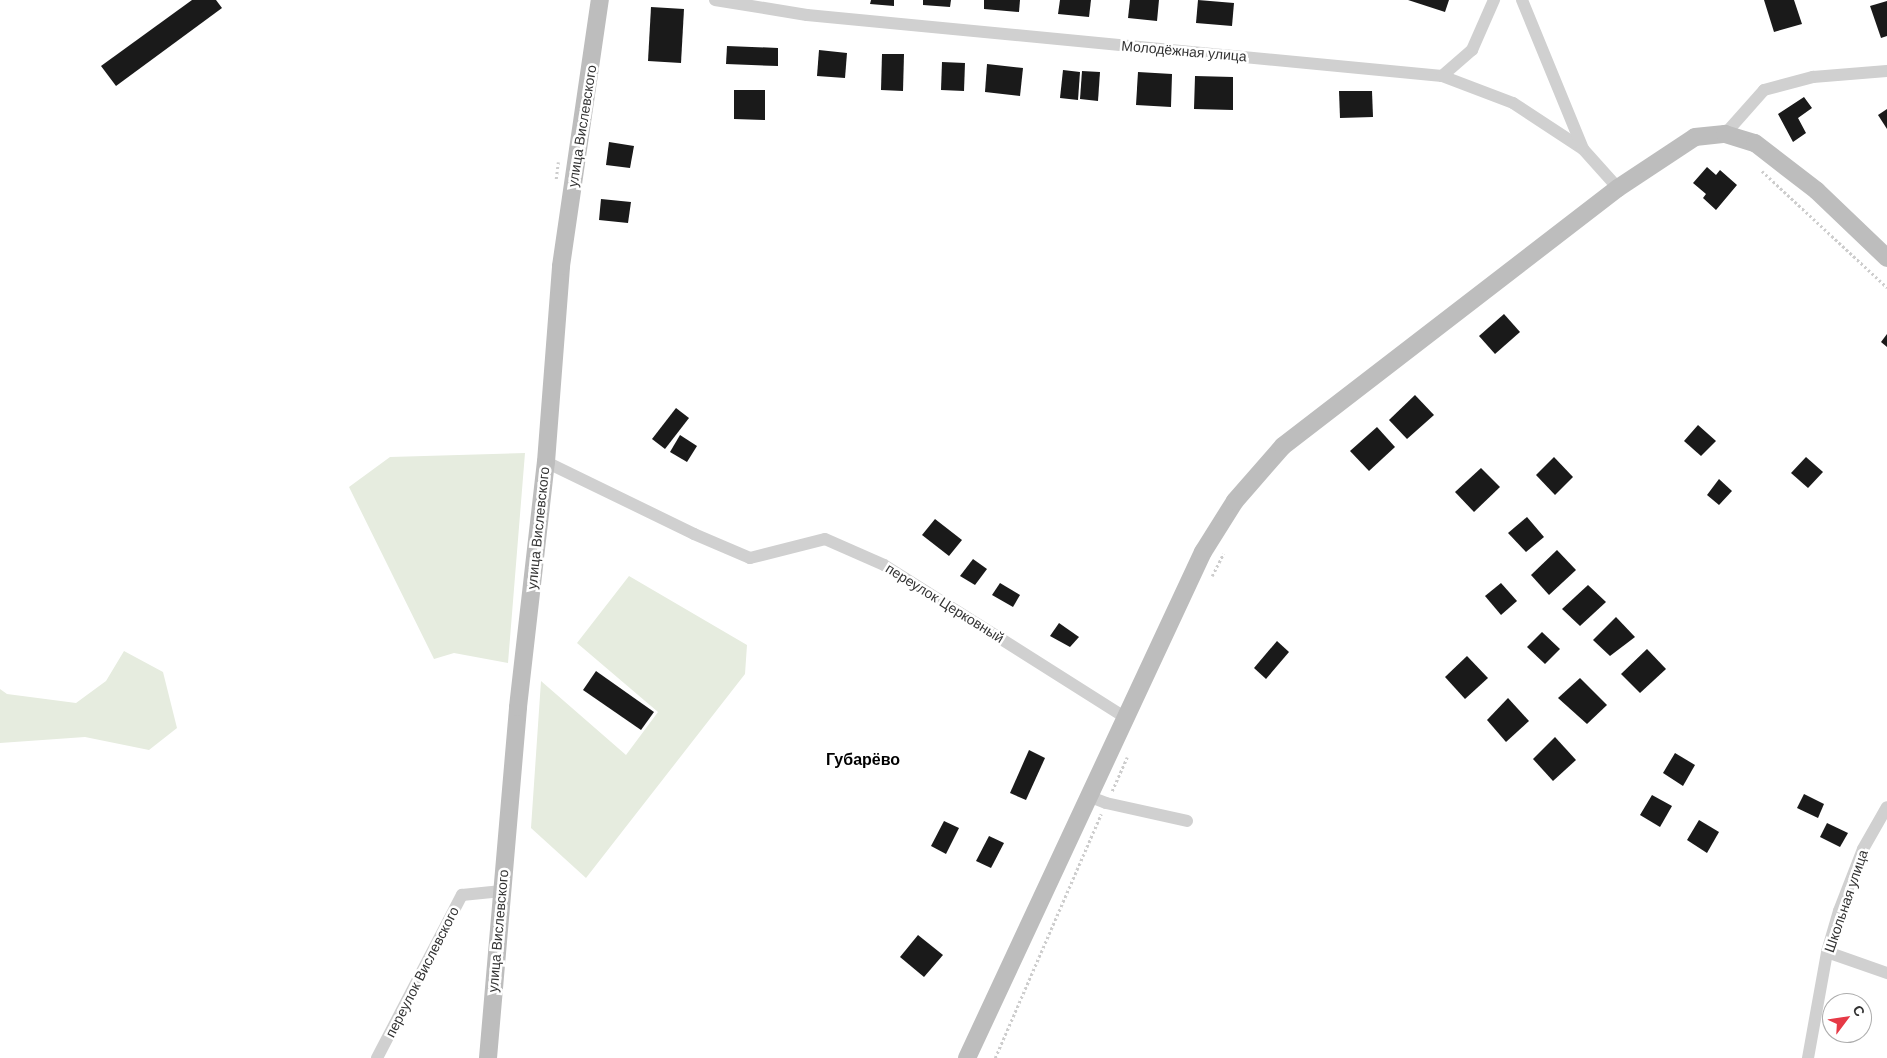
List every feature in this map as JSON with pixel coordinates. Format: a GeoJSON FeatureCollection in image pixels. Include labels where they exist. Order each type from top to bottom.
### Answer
{"type":"FeatureCollection","features":[{"type":"Feature","properties":{"kind":"main road","name":"улица Вислевского"},"geometry":{"type":"LineString","coordinates":[[488,1058],[518,707],[546,462],[561,266],[600,0]]}},
{"type":"Feature","properties":{"kind":"main road"},"geometry":{"type":"LineString","coordinates":[[967,1058],[1124,717],[1204,552],[1235,501],[1283,446],[1618,188],[1695,136],[1725,134],[1755,143],[1817,190],[1887,258]]}},
{"type":"Feature","properties":{"kind":"street","name":"Молодёжная улица"},"geometry":{"type":"LineString","coordinates":[[715,0],[807,15],[1442,76],[1514,103],[1583,149],[1618,188]]}},
{"type":"Feature","properties":{"kind":"street"},"geometry":{"type":"LineString","coordinates":[[1442,76],[1472,50],[1494,0]]}},
{"type":"Feature","properties":{"kind":"street"},"geometry":{"type":"LineString","coordinates":[[1522,0],[1583,149]]}},
{"type":"Feature","properties":{"kind":"street"},"geometry":{"type":"LineString","coordinates":[[1725,134],[1764,90],[1813,77],[1887,71]]}},
{"type":"Feature","properties":{"kind":"street","name":"переулок Церковный"},"geometry":{"type":"LineString","coordinates":[[546,462],[694,534],[750,558],[825,539],[884,565],[948,603],[1085,695],[1124,717]]}},
{"type":"Feature","properties":{"kind":"street"},"geometry":{"type":"LineString","coordinates":[[1088,796],[1106,803],[1186,821]]}},
{"type":"Feature","properties":{"kind":"street","name":"Школьная улица"},"geometry":{"type":"LineString","coordinates":[[1808,1058],[1827,952],[1863,849],[1887,807]]}},
{"type":"Feature","properties":{"kind":"street","name":"переулок Вислевского"},"geometry":{"type":"LineString","coordinates":[[377,1058],[462,895],[502,892]]}},
{"type":"Feature","properties":{"kind":"street"},"geometry":{"type":"LineString","coordinates":[[1827,952],[1887,973]]}},
{"type":"Feature","properties":{"kind":"path"},"geometry":{"type":"LineString","coordinates":[[1759,168],[1887,287]]}},
{"type":"Feature","properties":{"kind":"path"},"geometry":{"type":"LineString","coordinates":[[1208,582],[1226,547]]}},
{"type":"Feature","properties":{"kind":"path"},"geometry":{"type":"LineString","coordinates":[[995,1058],[1130,750]]}},
{"type":"Feature","properties":{"kind":"shaded area"},"geometry":{"type":"Polygon","coordinates":[[[525,453],[508,663],[454,653],[434,659],[349,487],[390,457],[525,453]]]}},
{"type":"Feature","properties":{"kind":"shaded area"},"geometry":{"type":"Polygon","coordinates":[[[629,576],[747,645],[745,674],[586,878],[531,828],[541,681],[626,755],[658,712],[577,643],[629,576]]]}},
{"type":"Feature","properties":{"kind":"shaded area"},"geometry":{"type":"Polygon","coordinates":[[[124,651],[163,672],[177,728],[149,750],[85,737],[0,743],[0,689],[7,694],[76,703],[106,681],[124,651]]]}},
{"type":"Feature","properties":{"kind":"building"},"geometry":{"type":"Polygon","coordinates":[[[192,0],[216,0],[222,8],[116,86],[101,66],[192,0]]]}},
{"type":"Feature","properties":{"kind":"building"},"geometry":{"type":"Polygon","coordinates":[[[871,0],[894,0],[894,6],[870,4],[871,0]]]}},
{"type":"Feature","properties":{"kind":"building"},"geometry":{"type":"Polygon","coordinates":[[[923,0],[951,0],[950,7],[923,5],[923,0]]]}},
{"type":"Feature","properties":{"kind":"building"},"geometry":{"type":"Polygon","coordinates":[[[984,0],[1020,0],[1019,12],[984,9],[984,0]]]}},
{"type":"Feature","properties":{"kind":"building"},"geometry":{"type":"Polygon","coordinates":[[[1060,0],[1091,0],[1089,17],[1058,14],[1060,0]]]}},
{"type":"Feature","properties":{"kind":"building"},"geometry":{"type":"Polygon","coordinates":[[[1130,0],[1159,0],[1157,21],[1128,18],[1130,0]]]}},
{"type":"Feature","properties":{"kind":"building"},"geometry":{"type":"Polygon","coordinates":[[[1198,0],[1234,3],[1232,26],[1196,23],[1198,0]]]}},
{"type":"Feature","properties":{"kind":"building"},"geometry":{"type":"Polygon","coordinates":[[[1408,0],[1449,0],[1445,12],[1408,0]]]}},
{"type":"Feature","properties":{"kind":"building"},"geometry":{"type":"Polygon","coordinates":[[[1764,0],[1794,0],[1802,24],[1774,32],[1764,0]]]}},
{"type":"Feature","properties":{"kind":"building"},"geometry":{"type":"Polygon","coordinates":[[[1887,1],[1887,36],[1881,38],[1870,6],[1887,1]]]}},
{"type":"Feature","properties":{"kind":"building"},"geometry":{"type":"Polygon","coordinates":[[[651,7],[684,9],[681,63],[648,61],[651,7]]]}},
{"type":"Feature","properties":{"kind":"building"},"geometry":{"type":"Polygon","coordinates":[[[727,46],[778,48],[778,66],[726,64],[727,46]]]}},
{"type":"Feature","properties":{"kind":"building"},"geometry":{"type":"Polygon","coordinates":[[[819,50],[847,53],[845,78],[817,76],[819,50]]]}},
{"type":"Feature","properties":{"kind":"building"},"geometry":{"type":"Polygon","coordinates":[[[882,54],[904,54],[903,91],[881,90],[882,54]]]}},
{"type":"Feature","properties":{"kind":"building"},"geometry":{"type":"Polygon","coordinates":[[[942,62],[965,63],[964,91],[941,90],[942,62]]]}},
{"type":"Feature","properties":{"kind":"building"},"geometry":{"type":"Polygon","coordinates":[[[987,64],[1023,68],[1020,96],[985,92],[987,64]]]}},
{"type":"Feature","properties":{"kind":"building"},"geometry":{"type":"Polygon","coordinates":[[[1063,70],[1080,72],[1078,100],[1060,98],[1063,70]]]}},
{"type":"Feature","properties":{"kind":"building"},"geometry":{"type":"Polygon","coordinates":[[[1082,71],[1100,72],[1098,101],[1080,99],[1082,71]]]}},
{"type":"Feature","properties":{"kind":"building"},"geometry":{"type":"Polygon","coordinates":[[[1138,72],[1172,74],[1171,107],[1136,105],[1138,72]]]}},
{"type":"Feature","properties":{"kind":"building"},"geometry":{"type":"Polygon","coordinates":[[[1195,76],[1233,77],[1233,110],[1194,109],[1195,76]]]}},
{"type":"Feature","properties":{"kind":"building"},"geometry":{"type":"Polygon","coordinates":[[[734,90],[765,90],[765,120],[734,119],[734,90]]]}},
{"type":"Feature","properties":{"kind":"building"},"geometry":{"type":"Polygon","coordinates":[[[1339,91],[1372,91],[1373,117],[1340,118],[1339,91]]]}},
{"type":"Feature","properties":{"kind":"building"},"geometry":{"type":"Polygon","coordinates":[[[1804,97],[1812,108],[1798,118],[1806,133],[1793,142],[1778,114],[1804,97]]]}},
{"type":"Feature","properties":{"kind":"building"},"geometry":{"type":"Polygon","coordinates":[[[1887,109],[1887,129],[1878,115],[1887,109]]]}},
{"type":"Feature","properties":{"kind":"building"},"geometry":{"type":"Polygon","coordinates":[[[609,142],[634,146],[630,168],[606,165],[609,142]]]}},
{"type":"Feature","properties":{"kind":"building"},"geometry":{"type":"Polygon","coordinates":[[[1707,167],[1716,175],[1720,170],[1737,185],[1716,210],[1703,198],[1706,194],[1693,183],[1707,167]]]}},
{"type":"Feature","properties":{"kind":"building"},"geometry":{"type":"Polygon","coordinates":[[[601,199],[631,202],[628,223],[599,220],[601,199]]]}},
{"type":"Feature","properties":{"kind":"building"},"geometry":{"type":"Polygon","coordinates":[[[1504,314],[1520,332],[1495,354],[1479,336],[1504,314]]]}},
{"type":"Feature","properties":{"kind":"building"},"geometry":{"type":"Polygon","coordinates":[[[1887,334],[1887,347],[1881,342],[1887,334]]]}},
{"type":"Feature","properties":{"kind":"building"},"geometry":{"type":"Polygon","coordinates":[[[1415,395],[1434,415],[1407,439],[1389,420],[1415,395]]]}},
{"type":"Feature","properties":{"kind":"building"},"geometry":{"type":"Polygon","coordinates":[[[676,408],[689,418],[665,449],[652,439],[676,408]]]}},
{"type":"Feature","properties":{"kind":"building"},"geometry":{"type":"Polygon","coordinates":[[[1698,425],[1716,441],[1701,456],[1684,441],[1698,425]]]}},
{"type":"Feature","properties":{"kind":"building"},"geometry":{"type":"Polygon","coordinates":[[[1377,427],[1395,447],[1369,471],[1350,451],[1377,427]]]}},
{"type":"Feature","properties":{"kind":"building"},"geometry":{"type":"Polygon","coordinates":[[[680,435],[697,446],[687,462],[670,452],[680,435]]]}},
{"type":"Feature","properties":{"kind":"building"},"geometry":{"type":"Polygon","coordinates":[[[1554,457],[1573,477],[1555,495],[1536,475],[1554,457]]]}},
{"type":"Feature","properties":{"kind":"building"},"geometry":{"type":"Polygon","coordinates":[[[1806,457],[1823,472],[1808,488],[1791,473],[1806,457]]]}},
{"type":"Feature","properties":{"kind":"building"},"geometry":{"type":"Polygon","coordinates":[[[1481,468],[1500,487],[1474,512],[1455,492],[1481,468]]]}},
{"type":"Feature","properties":{"kind":"building"},"geometry":{"type":"Polygon","coordinates":[[[1719,479],[1732,491],[1719,505],[1707,495],[1719,479]]]}},
{"type":"Feature","properties":{"kind":"building"},"geometry":{"type":"Polygon","coordinates":[[[1527,517],[1544,537],[1526,552],[1508,533],[1527,517]]]}},
{"type":"Feature","properties":{"kind":"building"},"geometry":{"type":"Polygon","coordinates":[[[935,519],[962,540],[949,556],[922,535],[935,519]]]}},
{"type":"Feature","properties":{"kind":"building"},"geometry":{"type":"Polygon","coordinates":[[[1557,550],[1576,570],[1549,595],[1531,575],[1557,550]]]}},
{"type":"Feature","properties":{"kind":"building"},"geometry":{"type":"Polygon","coordinates":[[[973,559],[987,569],[975,585],[960,576],[973,559]]]}},
{"type":"Feature","properties":{"kind":"building"},"geometry":{"type":"Polygon","coordinates":[[[1000,583],[1020,595],[1013,607],[992,595],[1000,583]]]}},
{"type":"Feature","properties":{"kind":"building"},"geometry":{"type":"Polygon","coordinates":[[[1501,583],[1517,601],[1501,615],[1485,596],[1501,583]]]}},
{"type":"Feature","properties":{"kind":"building"},"geometry":{"type":"Polygon","coordinates":[[[1588,585],[1606,602],[1580,626],[1562,609],[1588,585]]]}},
{"type":"Feature","properties":{"kind":"building"},"geometry":{"type":"Polygon","coordinates":[[[1616,617],[1635,637],[1610,656],[1593,640],[1616,617]]]}},
{"type":"Feature","properties":{"kind":"building"},"geometry":{"type":"Polygon","coordinates":[[[1059,623],[1079,637],[1070,647],[1050,636],[1059,623]]]}},
{"type":"Feature","properties":{"kind":"building"},"geometry":{"type":"Polygon","coordinates":[[[1542,632],[1560,649],[1545,664],[1527,647],[1542,632]]]}},
{"type":"Feature","properties":{"kind":"building"},"geometry":{"type":"Polygon","coordinates":[[[1277,641],[1289,652],[1266,679],[1254,668],[1277,641]]]}},
{"type":"Feature","properties":{"kind":"building"},"geometry":{"type":"Polygon","coordinates":[[[1647,649],[1666,669],[1640,693],[1621,674],[1647,649]]]}},
{"type":"Feature","properties":{"kind":"building"},"geometry":{"type":"Polygon","coordinates":[[[1467,656],[1488,678],[1465,699],[1445,677],[1467,656]]]}},
{"type":"Feature","properties":{"kind":"building"},"geometry":{"type":"Polygon","coordinates":[[[596,671],[654,712],[641,730],[583,690],[596,671]]]}},
{"type":"Feature","properties":{"kind":"building"},"geometry":{"type":"Polygon","coordinates":[[[1580,678],[1607,705],[1587,724],[1558,698],[1580,678]]]}},
{"type":"Feature","properties":{"kind":"building"},"geometry":{"type":"Polygon","coordinates":[[[1508,698],[1529,721],[1506,742],[1487,720],[1508,698]]]}},
{"type":"Feature","properties":{"kind":"building"},"geometry":{"type":"Polygon","coordinates":[[[1555,737],[1576,760],[1553,781],[1533,759],[1555,737]]]}},
{"type":"Feature","properties":{"kind":"building"},"geometry":{"type":"Polygon","coordinates":[[[1029,750],[1045,758],[1026,800],[1010,793],[1029,750]]]}},
{"type":"Feature","properties":{"kind":"building"},"geometry":{"type":"Polygon","coordinates":[[[1675,753],[1695,765],[1683,786],[1663,773],[1675,753]]]}},
{"type":"Feature","properties":{"kind":"building"},"geometry":{"type":"Polygon","coordinates":[[[1804,794],[1824,804],[1818,818],[1797,808],[1804,794]]]}},
{"type":"Feature","properties":{"kind":"building"},"geometry":{"type":"Polygon","coordinates":[[[1652,795],[1672,806],[1660,827],[1640,815],[1652,795]]]}},
{"type":"Feature","properties":{"kind":"building"},"geometry":{"type":"Polygon","coordinates":[[[1699,820],[1719,832],[1707,853],[1687,840],[1699,820]]]}},
{"type":"Feature","properties":{"kind":"building"},"geometry":{"type":"Polygon","coordinates":[[[944,821],[959,828],[946,854],[931,846],[944,821]]]}},
{"type":"Feature","properties":{"kind":"building"},"geometry":{"type":"Polygon","coordinates":[[[1827,823],[1848,833],[1840,847],[1820,837],[1827,823]]]}},
{"type":"Feature","properties":{"kind":"building"},"geometry":{"type":"Polygon","coordinates":[[[989,836],[1004,843],[991,868],[976,861],[989,836]]]}},
{"type":"Feature","properties":{"kind":"building"},"geometry":{"type":"Polygon","coordinates":[[[918,935],[943,955],[924,977],[900,957],[918,935]]]}},
{"type":"Feature","properties":{"kind":"district","name":"Губарёво"},"geometry":{"type":"Point","coordinates":[863,760]}}]}
